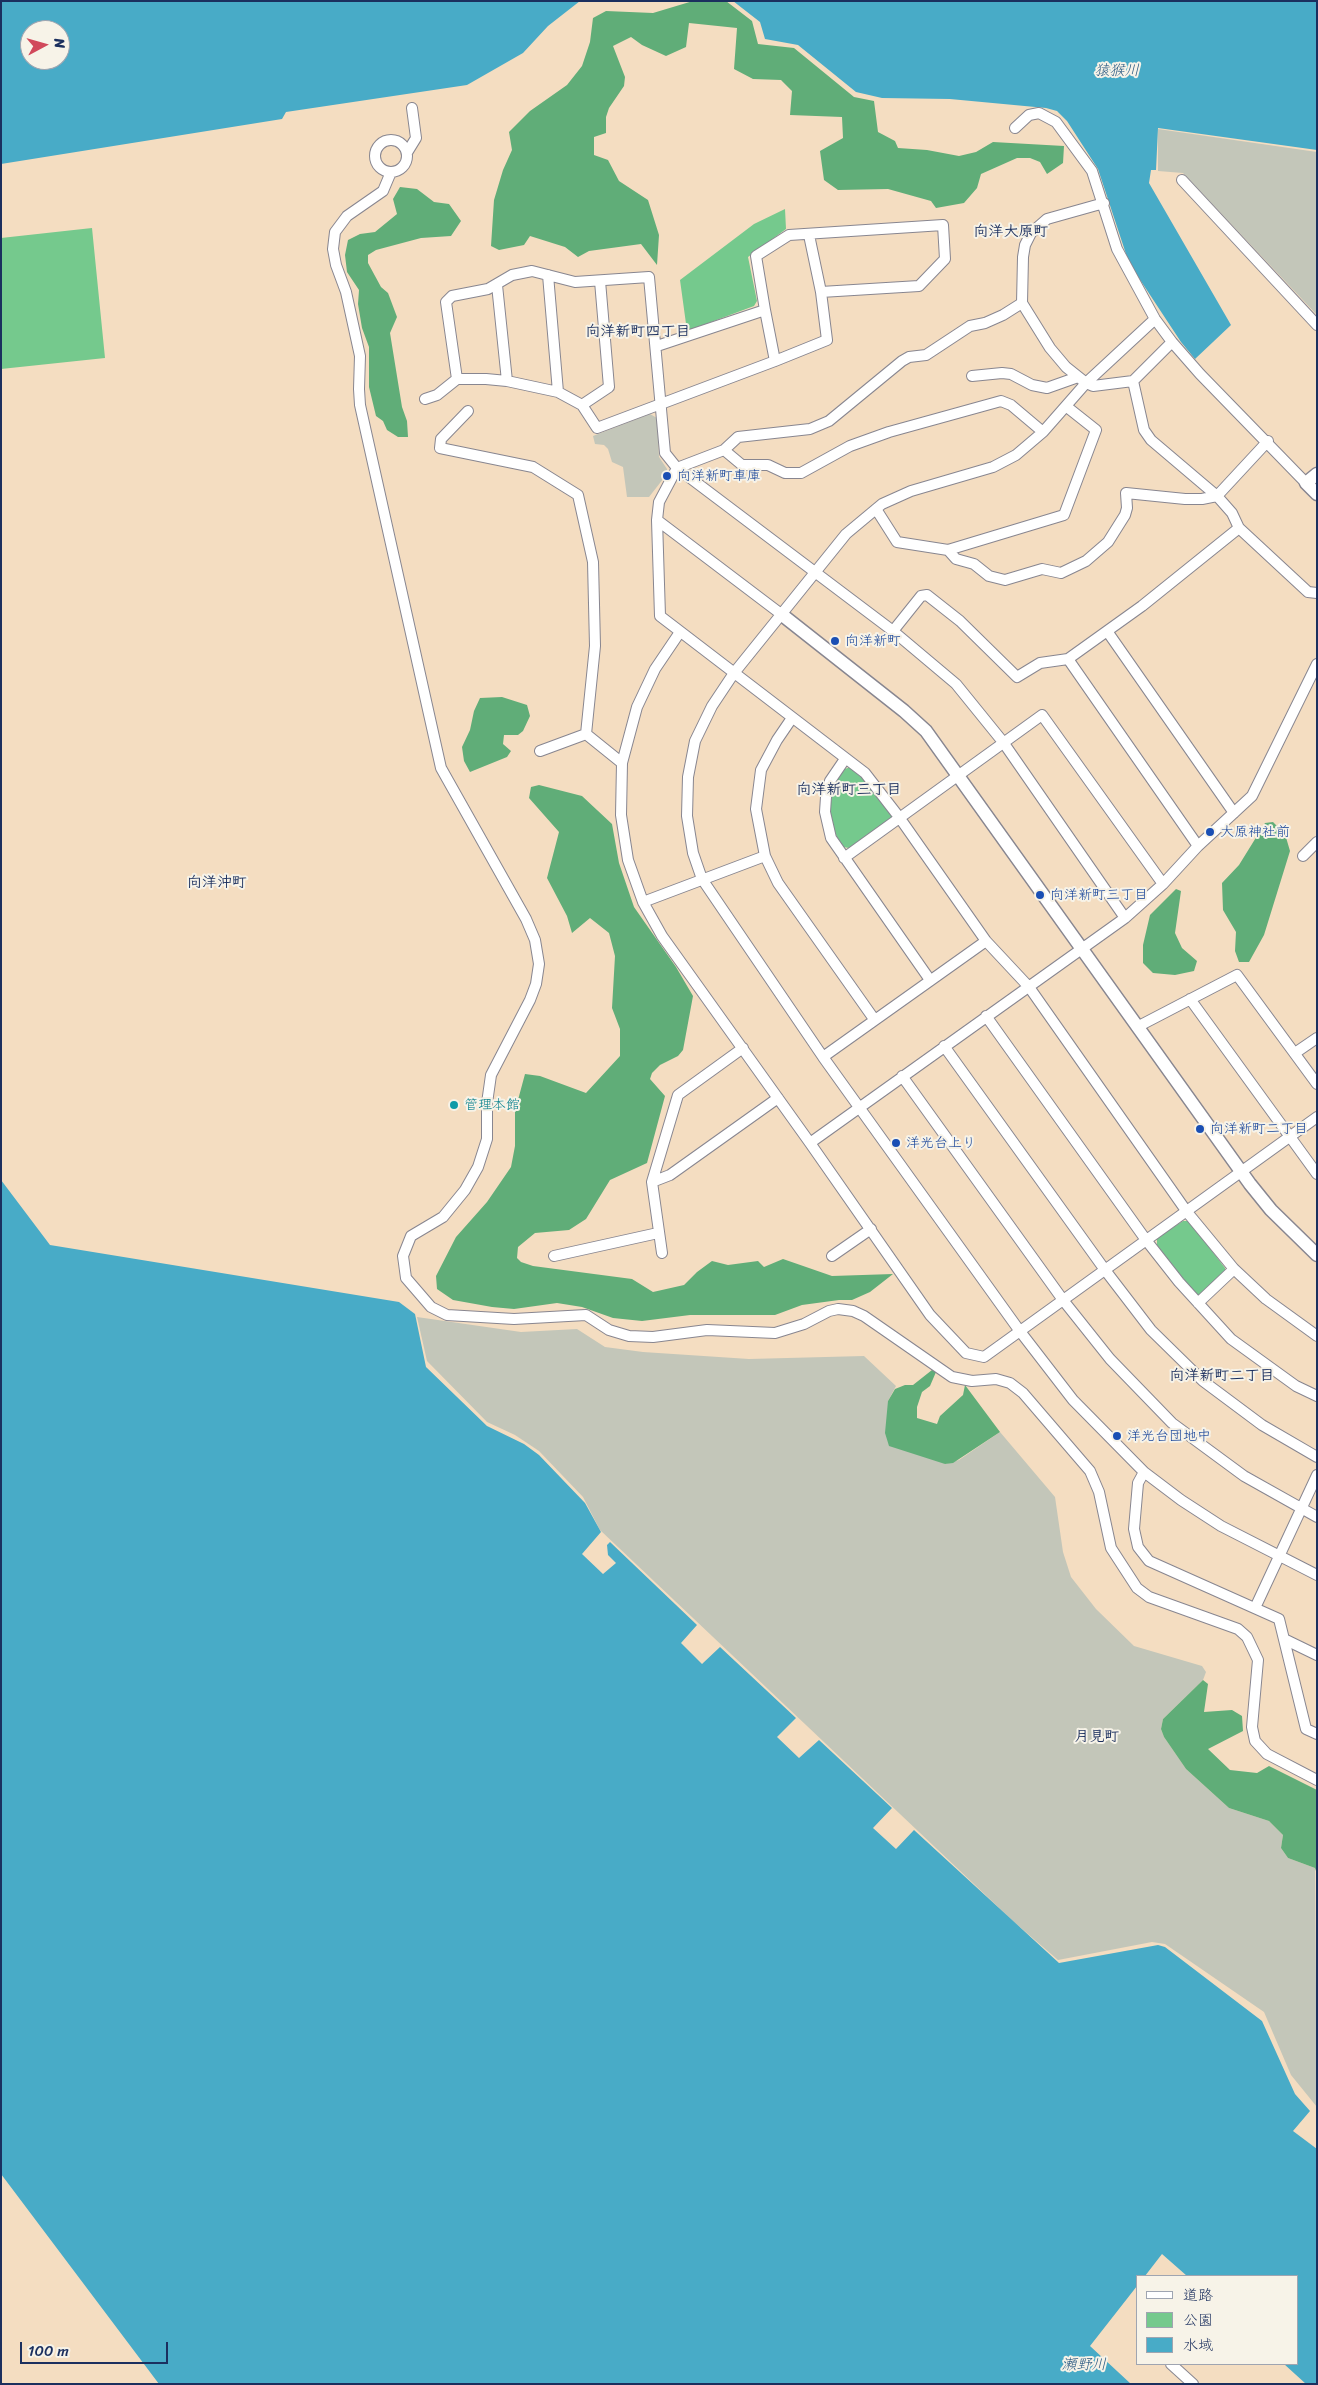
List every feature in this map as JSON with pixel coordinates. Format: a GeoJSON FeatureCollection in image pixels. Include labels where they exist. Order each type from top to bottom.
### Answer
{"type":"FeatureCollection","features":[{"type":"Feature","properties":{"kind":"street"},"geometry":{"type":"LineString","coordinates":[[408,151],[402,142],[390,138],[381,142],[375,153],[377,163],[383,170],[391,172],[399,171],[406,164],[408,151],[416,138],[412,108]]}},
{"type":"Feature","properties":{"kind":"street"},"geometry":{"type":"LineString","coordinates":[[1015,128],[1029,115],[1039,113],[1056,122],[1092,171],[1104,203],[1117,249],[1156,319],[1172,342],[1200,374],[1317,494]]}},
{"type":"Feature","properties":{"kind":"street"},"geometry":{"type":"LineString","coordinates":[[391,172],[383,190],[347,216],[335,232],[333,249],[336,266],[346,292],[360,356],[358,390],[360,405],[441,768],[526,919],[535,940],[539,964],[536,984],[530,1000],[491,1075],[487,1104],[487,1139],[478,1167],[466,1190],[443,1217],[411,1236],[403,1256],[406,1278],[431,1307],[447,1315],[514,1319],[586,1315],[609,1330],[629,1336],[653,1337],[707,1330],[775,1333],[804,1324],[829,1311],[838,1309],[853,1311],[864,1316],[952,1377],[972,1381],[996,1379],[1010,1383],[1023,1393],[1090,1471],[1099,1492],[1111,1548],[1137,1588],[1149,1597],[1238,1629],[1248,1637],[1258,1660],[1252,1727],[1255,1741],[1267,1754],[1317,1780]]}},
{"type":"Feature","properties":{"kind":"street"},"geometry":{"type":"LineString","coordinates":[[1182,180],[1317,325]]}},
{"type":"Feature","properties":{"kind":"street"},"geometry":{"type":"LineString","coordinates":[[1104,203],[1048,219],[1031,234],[1025,245],[1023,257],[1022,303],[1050,348],[1066,367],[1093,386],[1134,381],[1172,342]]}},
{"type":"Feature","properties":{"kind":"street"},"geometry":{"type":"LineString","coordinates":[[775,361],[756,256],[789,235],[943,225],[945,259],[919,286],[821,292]]}},
{"type":"Feature","properties":{"kind":"street"},"geometry":{"type":"LineString","coordinates":[[425,399],[437,395],[457,379],[486,378],[507,381],[558,392],[582,404],[597,428],[827,340],[821,292],[809,235]]}},
{"type":"Feature","properties":{"kind":"street"},"geometry":{"type":"LineString","coordinates":[[457,379],[446,302],[452,296],[488,289],[512,275],[532,271],[574,282],[600,282],[649,277],[657,346],[665,453],[678,468],[893,631],[956,684],[1003,742],[1125,918]]}},
{"type":"Feature","properties":{"kind":"street"},"geometry":{"type":"LineString","coordinates":[[548,275],[558,392]]}},
{"type":"Feature","properties":{"kind":"street"},"geometry":{"type":"LineString","coordinates":[[582,404],[609,387],[600,282]]}},
{"type":"Feature","properties":{"kind":"street"},"geometry":{"type":"LineString","coordinates":[[497,284],[507,381]]}},
{"type":"Feature","properties":{"kind":"street"},"geometry":{"type":"LineString","coordinates":[[1022,303],[1003,315],[985,323],[970,326],[926,355],[910,357],[902,361],[829,421],[810,429],[738,437],[724,450],[678,468],[659,502],[657,520],[660,616],[865,773],[899,817],[986,941],[1029,987],[1187,1212],[1234,1269],[1266,1299],[1317,1336]]}},
{"type":"Feature","properties":{"kind":"street"},"geometry":{"type":"LineString","coordinates":[[657,346],[766,310]]}},
{"type":"Feature","properties":{"kind":"street"},"geometry":{"type":"LineString","coordinates":[[1156,319],[1082,380],[1067,406],[1043,432],[1016,455],[993,467],[911,491],[876,509],[846,534],[734,673],[712,706],[695,741],[688,777],[687,816],[693,853],[702,879],[822,1057],[1019,1330],[1073,1400],[1144,1472],[1221,1526],[1317,1575]]}},
{"type":"Feature","properties":{"kind":"street"},"geometry":{"type":"LineString","coordinates":[[972,376],[1002,372],[1032,385],[1047,388],[1082,380]]}},
{"type":"Feature","properties":{"kind":"street"},"geometry":{"type":"LineString","coordinates":[[1134,381],[1141,421],[1151,440],[1217,496],[1232,513],[1239,528],[1312,593],[1317,583]]}},
{"type":"Feature","properties":{"kind":"street"},"geometry":{"type":"LineString","coordinates":[[724,450],[742,465],[768,465],[785,473],[801,473],[850,446],[881,435],[1000,402],[1011,405],[1043,432]]}},
{"type":"Feature","properties":{"kind":"street"},"geometry":{"type":"LineString","coordinates":[[876,509],[897,542],[948,550],[1064,515],[1096,430],[1067,406]]}},
{"type":"Feature","properties":{"kind":"street"},"geometry":{"type":"LineString","coordinates":[[468,411],[441,440],[440,448],[533,467],[578,495],[593,562],[595,646],[586,734]]}},
{"type":"Feature","properties":{"kind":"street"},"geometry":{"type":"LineString","coordinates":[[948,550],[956,559],[974,564],[989,576],[1005,580],[1042,569],[1062,573],[1086,561],[1108,542],[1125,515],[1127,508],[1126,493],[1202,500],[1217,496],[1268,442]]}},
{"type":"Feature","properties":{"kind":"street"},"geometry":{"type":"LineString","coordinates":[[1306,483],[1317,474]]}},
{"type":"Feature","properties":{"kind":"street"},"geometry":{"type":"LineString","coordinates":[[657,520],[781,614],[904,711],[926,731],[1241,1171],[1271,1210],[1317,1255]]}},
{"type":"Feature","properties":{"kind":"street"},"geometry":{"type":"LineString","coordinates":[[893,631],[921,596],[927,595],[960,621],[1017,677],[1040,663],[1068,659],[1142,606],[1239,528]]}},
{"type":"Feature","properties":{"kind":"street"},"geometry":{"type":"LineString","coordinates":[[1108,631],[1234,813]]}},
{"type":"Feature","properties":{"kind":"street"},"geometry":{"type":"LineString","coordinates":[[680,632],[655,669],[641,700],[622,763],[621,814],[628,860],[642,902],[662,936],[871,1228],[930,1315],[966,1354],[984,1357],[1019,1330],[1317,1118]]}},
{"type":"Feature","properties":{"kind":"street"},"geometry":{"type":"LineString","coordinates":[[1068,659],[1198,846]]}},
{"type":"Feature","properties":{"kind":"street"},"geometry":{"type":"LineString","coordinates":[[810,1143],[1125,918],[1163,884],[1198,846],[1252,796],[1317,664]]}},
{"type":"Feature","properties":{"kind":"street"},"geometry":{"type":"LineString","coordinates":[[844,858],[1042,715],[1163,884]]}},
{"type":"Feature","properties":{"kind":"street"},"geometry":{"type":"LineString","coordinates":[[792,718],[777,740],[761,770],[756,809],[764,856],[778,883],[874,1019]]}},
{"type":"Feature","properties":{"kind":"street"},"geometry":{"type":"LineString","coordinates":[[540,751],[586,734]]}},
{"type":"Feature","properties":{"kind":"street"},"geometry":{"type":"LineString","coordinates":[[586,734],[622,763]]}},
{"type":"Feature","properties":{"kind":"street"},"geometry":{"type":"LineString","coordinates":[[846,759],[830,781],[826,804],[827,824],[831,838],[930,980]]}},
{"type":"Feature","properties":{"kind":"street"},"geometry":{"type":"LineString","coordinates":[[1303,856],[1317,842]]}},
{"type":"Feature","properties":{"kind":"street"},"geometry":{"type":"LineString","coordinates":[[642,902],[764,856]]}},
{"type":"Feature","properties":{"kind":"street"},"geometry":{"type":"LineString","coordinates":[[822,1057],[986,941]]}},
{"type":"Feature","properties":{"kind":"street"},"geometry":{"type":"LineString","coordinates":[[1137,1027],[1237,975],[1317,1084]]}},
{"type":"Feature","properties":{"kind":"street"},"geometry":{"type":"LineString","coordinates":[[1190,999],[1316,1171]]}},
{"type":"Feature","properties":{"kind":"street"},"geometry":{"type":"LineString","coordinates":[[986,1016],[1146,1240],[1198,1303],[1231,1339],[1296,1386],[1317,1396]]}},
{"type":"Feature","properties":{"kind":"street"},"geometry":{"type":"LineString","coordinates":[[1295,1053],[1317,1038]]}},
{"type":"Feature","properties":{"kind":"street"},"geometry":{"type":"LineString","coordinates":[[944,1046],[1104,1270],[1151,1330],[1203,1382],[1262,1425],[1317,1457]]}},
{"type":"Feature","properties":{"kind":"street"},"geometry":{"type":"LineString","coordinates":[[662,1253],[652,1182],[678,1095],[743,1048]]}},
{"type":"Feature","properties":{"kind":"street"},"geometry":{"type":"LineString","coordinates":[[902,1076],[1063,1300],[1110,1359],[1172,1423],[1244,1476],[1301,1510],[1317,1517]]}},
{"type":"Feature","properties":{"kind":"street"},"geometry":{"type":"LineString","coordinates":[[652,1182],[676,1171],[778,1098]]}},
{"type":"Feature","properties":{"kind":"street"},"geometry":{"type":"LineString","coordinates":[[832,1256],[871,1228]]}},
{"type":"Feature","properties":{"kind":"street"},"geometry":{"type":"LineString","coordinates":[[554,1256],[658,1233]]}},
{"type":"Feature","properties":{"kind":"street"},"geometry":{"type":"LineString","coordinates":[[1198,1303],[1234,1269]]}},
{"type":"Feature","properties":{"kind":"street"},"geometry":{"type":"LineString","coordinates":[[1144,1472],[1138,1483],[1134,1529],[1138,1548],[1149,1560],[1279,1619],[1286,1640],[1306,1729],[1317,1734]]}},
{"type":"Feature","properties":{"kind":"street"},"geometry":{"type":"LineString","coordinates":[[1255,1608],[1317,1475]]}},
{"type":"Feature","properties":{"kind":"street"},"geometry":{"type":"LineString","coordinates":[[1286,1640],[1317,1655]]}},
{"type":"Feature","properties":{"kind":"street"},"geometry":{"type":"LineString","coordinates":[[1172,2365],[1193,2384]]}},
{"type":"Feature","properties":{"kind":"shaded area"},"geometry":{"type":"Polygon","coordinates":[[[1158,129],[1317,152],[1317,315],[1183,173],[1158,171],[1158,129]]]}},
{"type":"Feature","properties":{"kind":"shaded area"},"geometry":{"type":"Polygon","coordinates":[[[650,414],[657,418],[659,457],[667,469],[667,474],[649,497],[627,497],[623,467],[612,462],[608,449],[604,445],[595,444],[593,436],[650,414]]]}},
{"type":"Feature","properties":{"kind":"shaded area"},"geometry":{"type":"Polygon","coordinates":[[[417,1317],[521,1332],[577,1329],[605,1347],[643,1352],[749,1359],[864,1356],[896,1386],[888,1401],[945,1464],[959,1460],[1000,1432],[1055,1497],[1063,1552],[1071,1577],[1096,1609],[1134,1646],[1202,1666],[1206,1672],[1203,1680],[1163,1719],[1161,1729],[1164,1737],[1186,1769],[1229,1808],[1269,1821],[1283,1835],[1281,1848],[1288,1858],[1315,1868],[1317,2107],[1291,2075],[1264,2012],[1165,1944],[1152,1942],[1058,1960],[1013,1921],[600,1530],[583,1497],[539,1451],[515,1435],[487,1422],[427,1361],[417,1317]]]}},
{"type":"Feature","properties":{"kind":"green space"},"geometry":{"type":"Polygon","coordinates":[[[693,1],[726,1],[752,21],[758,44],[794,48],[854,97],[874,101],[878,132],[895,141],[898,148],[927,150],[959,156],[976,152],[993,142],[1064,146],[1063,163],[1047,174],[1040,162],[1030,158],[1017,158],[981,174],[977,188],[964,203],[936,208],[931,201],[888,189],[838,190],[824,180],[820,151],[843,138],[842,117],[790,115],[792,91],[781,80],[753,79],[734,69],[737,28],[689,23],[686,47],[666,56],[642,45],[631,37],[613,46],[625,77],[624,86],[609,108],[606,117],[606,133],[594,137],[594,155],[608,160],[619,181],[648,200],[659,235],[657,265],[641,244],[589,251],[578,257],[565,247],[530,236],[524,245],[499,250],[491,246],[494,200],[503,170],[512,150],[509,132],[530,111],[567,85],[582,66],[590,42],[593,18],[606,11],[653,13],[693,1]]]}},
{"type":"Feature","properties":{"kind":"green space"},"geometry":{"type":"Polygon","coordinates":[[[400,187],[417,189],[434,202],[449,204],[461,221],[451,236],[421,238],[376,250],[368,255],[368,263],[381,287],[388,293],[397,317],[390,333],[402,407],[407,421],[408,437],[398,437],[387,430],[383,421],[376,416],[369,387],[369,347],[362,328],[358,304],[359,290],[347,272],[345,255],[348,240],[360,234],[375,232],[397,214],[393,199],[400,187]]]}},
{"type":"Feature","properties":{"kind":"green space"},"geometry":{"type":"Polygon","coordinates":[[[785,209],[786,229],[748,257],[757,301],[754,306],[687,331],[680,280],[754,224],[785,209]]]}},
{"type":"Feature","properties":{"kind":"green space"},"geometry":{"type":"Polygon","coordinates":[[[92,228],[105,358],[1,369],[1,238],[92,228]]]}},
{"type":"Feature","properties":{"kind":"green space"},"geometry":{"type":"Polygon","coordinates":[[[502,697],[527,705],[530,716],[523,731],[518,735],[504,735],[503,744],[511,751],[507,757],[470,772],[464,761],[462,747],[470,730],[474,711],[480,698],[502,697]]]}},
{"type":"Feature","properties":{"kind":"green space"},"geometry":{"type":"Polygon","coordinates":[[[850,767],[867,781],[891,814],[891,818],[849,848],[843,847],[836,835],[829,812],[835,782],[845,769],[850,767]]]}},
{"type":"Feature","properties":{"kind":"green space"},"geometry":{"type":"Polygon","coordinates":[[[539,785],[582,796],[612,824],[619,863],[634,907],[676,967],[693,996],[683,1050],[678,1056],[660,1065],[652,1073],[650,1079],[665,1096],[647,1163],[610,1180],[586,1219],[569,1230],[535,1233],[518,1247],[517,1258],[521,1262],[533,1266],[632,1279],[653,1292],[684,1285],[712,1261],[728,1265],[758,1261],[764,1267],[783,1259],[832,1276],[893,1274],[870,1292],[852,1300],[802,1305],[775,1315],[690,1315],[642,1321],[613,1318],[582,1307],[557,1303],[514,1309],[492,1307],[453,1300],[437,1289],[436,1276],[456,1237],[487,1202],[511,1167],[515,1146],[515,1111],[525,1074],[540,1076],[586,1093],[620,1056],[620,1029],[612,1008],[615,956],[609,933],[590,918],[572,933],[567,916],[547,878],[559,832],[529,798],[531,787],[539,785]]]}},
{"type":"Feature","properties":{"kind":"green space"},"geometry":{"type":"Polygon","coordinates":[[[1273,822],[1285,834],[1290,851],[1264,935],[1249,962],[1239,962],[1235,951],[1236,932],[1223,910],[1222,883],[1239,865],[1265,823],[1273,822]]]}},
{"type":"Feature","properties":{"kind":"green space"},"geometry":{"type":"Polygon","coordinates":[[[1176,889],[1181,891],[1175,933],[1182,948],[1197,961],[1194,971],[1175,975],[1153,973],[1143,963],[1143,945],[1150,915],[1176,889]]]}},
{"type":"Feature","properties":{"kind":"green space"},"geometry":{"type":"Polygon","coordinates":[[[1183,1221],[1189,1221],[1225,1268],[1225,1272],[1203,1295],[1196,1295],[1157,1245],[1157,1238],[1183,1221]]]}},
{"type":"Feature","properties":{"kind":"green space"},"geometry":{"type":"Polygon","coordinates":[[[932,1370],[936,1372],[930,1386],[922,1392],[917,1407],[917,1418],[937,1424],[940,1416],[963,1395],[965,1385],[1000,1432],[953,1463],[945,1464],[889,1446],[885,1433],[888,1401],[895,1389],[905,1385],[913,1385],[932,1370]]]}},
{"type":"Feature","properties":{"kind":"green space"},"geometry":{"type":"Polygon","coordinates":[[[1203,1680],[1208,1684],[1204,1712],[1232,1710],[1242,1716],[1243,1731],[1208,1749],[1230,1770],[1257,1773],[1269,1766],[1317,1790],[1317,1874],[1315,1868],[1288,1858],[1281,1848],[1283,1835],[1269,1821],[1229,1808],[1186,1769],[1164,1737],[1161,1729],[1163,1719],[1203,1680]]]}},
{"type":"Feature","properties":{"kind":"water"},"geometry":{"type":"Polygon","coordinates":[[[1,1],[580,1],[548,26],[523,53],[467,85],[286,112],[282,119],[1,164],[1,1]]]}},
{"type":"Feature","properties":{"kind":"water","name":"猿猴川"},"geometry":{"type":"Polygon","coordinates":[[[733,1],[1317,1],[1317,150],[1158,128],[1156,170],[1151,170],[1149,183],[1231,325],[1195,359],[1181,342],[1129,263],[1098,169],[1067,121],[1057,111],[1046,108],[950,99],[882,98],[856,92],[798,45],[765,39],[760,22],[733,1]]]}},
{"type":"Feature","properties":{"kind":"water","name":"瀬野川"},"geometry":{"type":"Polygon","coordinates":[[[1,1180],[50,1245],[399,1302],[415,1314],[426,1367],[487,1426],[524,1444],[539,1455],[585,1503],[601,1532],[582,1554],[603,1574],[616,1563],[608,1555],[607,1545],[610,1542],[697,1625],[681,1643],[702,1664],[720,1647],[796,1718],[777,1737],[799,1758],[819,1740],[892,1808],[873,1828],[896,1849],[914,1830],[1059,1963],[1158,1945],[1165,1947],[1262,2021],[1295,2094],[1310,2111],[1293,2131],[1317,2149],[1317,2384],[1306,2384],[1285,2365],[1298,2365],[1298,2275],[1186,2275],[1162,2254],[1146,2275],[1136,2275],[1136,2287],[1090,2346],[1131,2384],[159,2384],[1,2174],[1,1180]]]}},
{"type":"Feature","properties":{"kind":"place","name":"向洋新町車庫"},"geometry":{"type":"Point","coordinates":[667,476]}},
{"type":"Feature","properties":{"kind":"place","name":"向洋新町"},"geometry":{"type":"Point","coordinates":[835,641]}},
{"type":"Feature","properties":{"kind":"place","name":"大原神社前"},"geometry":{"type":"Point","coordinates":[1210,832]}},
{"type":"Feature","properties":{"kind":"place","name":"向洋新町三丁目"},"geometry":{"type":"Point","coordinates":[1040,895]}},
{"type":"Feature","properties":{"kind":"place","name":"管理本館"},"geometry":{"type":"Point","coordinates":[454,1105]}},
{"type":"Feature","properties":{"kind":"place","name":"向洋新町二丁目"},"geometry":{"type":"Point","coordinates":[1200,1129]}},
{"type":"Feature","properties":{"kind":"place","name":"洋光台上り"},"geometry":{"type":"Point","coordinates":[896,1143]}},
{"type":"Feature","properties":{"kind":"place","name":"洋光台団地中"},"geometry":{"type":"Point","coordinates":[1117,1436]}},
{"type":"Feature","properties":{"kind":"district","name":"向洋大原町"},"geometry":{"type":"Point","coordinates":[1011,232]}},
{"type":"Feature","properties":{"kind":"district","name":"向洋新町四丁目"},"geometry":{"type":"Point","coordinates":[638,332]}},
{"type":"Feature","properties":{"kind":"district","name":"向洋新町三丁目"},"geometry":{"type":"Point","coordinates":[849,790]}},
{"type":"Feature","properties":{"kind":"district","name":"向洋沖町"},"geometry":{"type":"Point","coordinates":[217,883]}},
{"type":"Feature","properties":{"kind":"district","name":"向洋新町二丁目"},"geometry":{"type":"Point","coordinates":[1222,1376]}},
{"type":"Feature","properties":{"kind":"district","name":"月見町"},"geometry":{"type":"Point","coordinates":[1097,1737]}}]}
